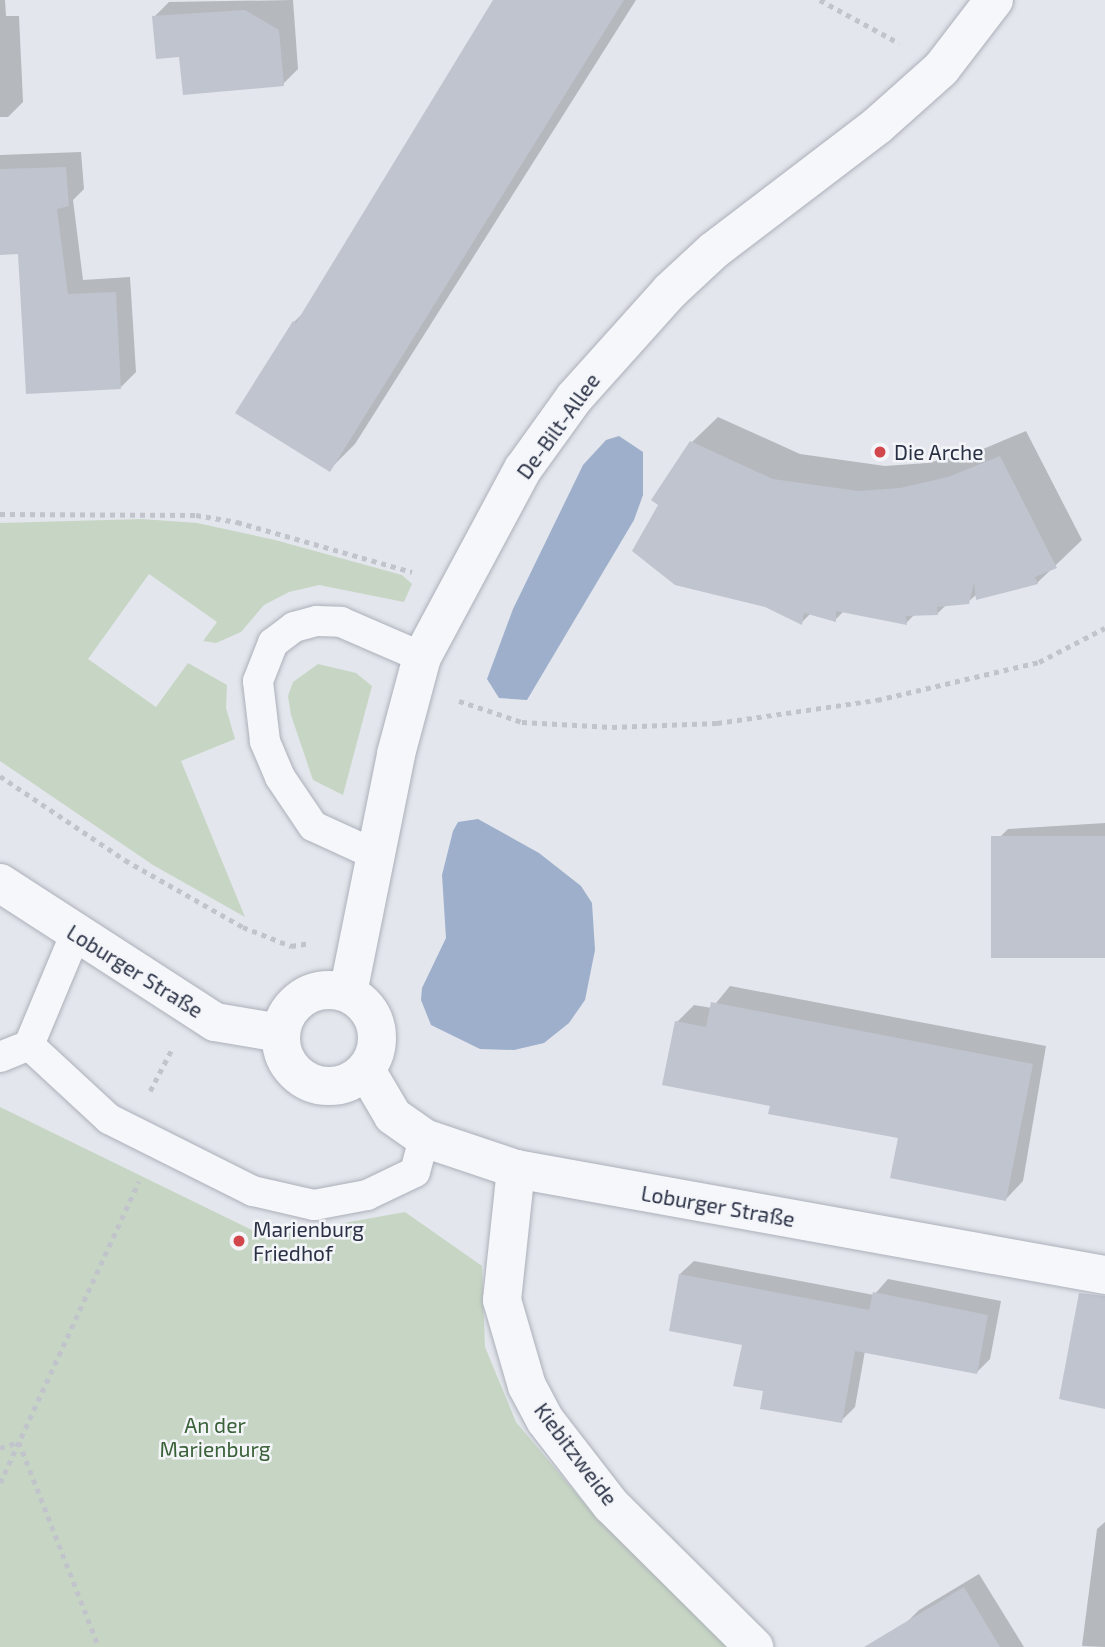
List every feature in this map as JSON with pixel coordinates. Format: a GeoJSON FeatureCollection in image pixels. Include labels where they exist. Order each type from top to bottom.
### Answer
{"type":"FeatureCollection","features":[{"type":"Feature","properties":{"kind":"street","name":"De-Bilt-Allee"},"geometry":{"type":"LineString","coordinates":[[348,993],[374,854],[422,657],[523,469],[574,398],[631,331],[713,251],[877,126],[941,69],[994,0]]}},
{"type":"Feature","properties":{"kind":"street","name":"Loburger Straße"},"geometry":{"type":"LineString","coordinates":[[0,883],[75,935],[215,1022],[281,1033]]}},
{"type":"Feature","properties":{"kind":"street"},"geometry":{"type":"LineString","coordinates":[[334,990],[348,993],[371,1013],[377,1028],[378,1042],[366,1070],[340,1086],[310,1083],[288,1063],[281,1033],[289,1012],[304,996],[334,990]]}},
{"type":"Feature","properties":{"kind":"street","name":"Loburger Straße"},"geometry":{"type":"LineString","coordinates":[[366,1070],[393,1116],[424,1138],[516,1169],[1105,1275]]}},
{"type":"Feature","properties":{"kind":"street","name":"Kiebitzweide"},"geometry":{"type":"LineString","coordinates":[[516,1169],[502,1300],[527,1386],[545,1420],[611,1505],[754,1647]]}},
{"type":"Feature","properties":{"kind":"lane"},"geometry":{"type":"LineString","coordinates":[[374,854],[313,826],[280,777],[265,741],[258,681],[273,643],[294,627],[317,621],[341,622],[422,657]]}},
{"type":"Feature","properties":{"kind":"lane"},"geometry":{"type":"LineString","coordinates":[[0,1057],[29,1045],[75,935]]}},
{"type":"Feature","properties":{"kind":"lane"},"geometry":{"type":"LineString","coordinates":[[29,1045],[110,1119],[253,1191],[314,1205],[367,1195],[415,1172],[424,1138]]}},
{"type":"Feature","properties":{"kind":"path"},"geometry":{"type":"LineString","coordinates":[[820,0],[941,69]]}},
{"type":"Feature","properties":{"kind":"path"},"geometry":{"type":"LineString","coordinates":[[0,514],[196,515],[237,522],[460,585]]}},
{"type":"Feature","properties":{"kind":"path"},"geometry":{"type":"LineString","coordinates":[[447,697],[522,722],[612,727],[717,723],[877,700],[1039,662],[1105,628]]}},
{"type":"Feature","properties":{"kind":"path"},"geometry":{"type":"LineString","coordinates":[[0,776],[125,860],[243,927],[291,946],[359,935]]}},
{"type":"Feature","properties":{"kind":"path"},"geometry":{"type":"LineString","coordinates":[[130,1129],[193,1008]]}},
{"type":"Feature","properties":{"kind":"path"},"geometry":{"type":"LineString","coordinates":[[0,1483],[157,1142]]}},
{"type":"Feature","properties":{"kind":"path"},"geometry":{"type":"LineString","coordinates":[[0,1448],[19,1442]]}},
{"type":"Feature","properties":{"kind":"path"},"geometry":{"type":"LineString","coordinates":[[19,1442],[99,1647]]}},
{"type":"Feature","properties":{"kind":"green space"},"geometry":{"type":"Polygon","coordinates":[[[142,519],[197,523],[275,540],[402,575],[412,584],[404,602],[319,585],[289,592],[264,605],[241,632],[216,643],[203,641],[217,622],[149,574],[88,659],[156,707],[188,663],[227,685],[226,708],[235,739],[181,761],[245,917],[153,865],[0,761],[0,523],[142,519]]]}},
{"type":"Feature","properties":{"kind":"green space"},"geometry":{"type":"Polygon","coordinates":[[[318,664],[356,673],[372,686],[343,795],[313,780],[291,715],[288,696],[293,682],[318,664]]]}},
{"type":"Feature","properties":{"kind":"green space","name":"An der Marienburg"},"geometry":{"type":"Polygon","coordinates":[[[0,1107],[256,1232],[277,1235],[405,1212],[482,1266],[485,1347],[516,1422],[597,1518],[733,1647],[0,1647],[0,1107]]]}},
{"type":"Feature","properties":{"kind":"water"},"geometry":{"type":"Polygon","coordinates":[[[619,436],[643,452],[643,495],[634,520],[527,700],[499,698],[487,679],[513,609],[583,465],[606,440],[619,436]]]}},
{"type":"Feature","properties":{"kind":"water"},"geometry":{"type":"Polygon","coordinates":[[[478,819],[539,853],[581,886],[592,903],[595,950],[585,1000],[569,1023],[544,1043],[514,1050],[480,1049],[431,1025],[421,1000],[422,988],[446,938],[442,875],[453,831],[458,822],[478,819]]]}},
{"type":"Feature","properties":{"kind":"building"},"geometry":{"type":"Polygon","coordinates":[[[493,0],[624,0],[330,472],[235,413],[293,321],[296,323],[493,0]]]}},
{"type":"Feature","properties":{"kind":"building"},"geometry":{"type":"Polygon","coordinates":[[[245,10],[279,30],[284,86],[183,95],[179,57],[156,59],[152,16],[245,10]]]}},
{"type":"Feature","properties":{"kind":"building"},"geometry":{"type":"Polygon","coordinates":[[[66,167],[69,206],[57,209],[68,294],[116,292],[121,389],[26,394],[18,254],[0,255],[0,169],[66,167]]]}},
{"type":"Feature","properties":{"kind":"building"},"geometry":{"type":"Polygon","coordinates":[[[690,441],[773,479],[858,491],[900,488],[948,477],[1000,456],[1057,568],[1035,577],[1038,584],[976,600],[974,583],[969,604],[937,607],[938,615],[906,616],[907,625],[836,611],[836,622],[804,613],[802,625],[765,607],[675,585],[632,551],[658,505],[651,500],[690,441]]]}},
{"type":"Feature","properties":{"kind":"building"},"geometry":{"type":"Polygon","coordinates":[[[991,836],[1105,836],[1105,958],[991,958],[991,836]]]}},
{"type":"Feature","properties":{"kind":"building"},"geometry":{"type":"Polygon","coordinates":[[[711,1002],[1033,1064],[1006,1201],[890,1178],[898,1138],[768,1114],[770,1106],[662,1085],[675,1021],[706,1027],[711,1002]]]}},
{"type":"Feature","properties":{"kind":"building"},"geometry":{"type":"Polygon","coordinates":[[[679,1274],[869,1310],[873,1292],[988,1315],[977,1374],[855,1351],[842,1423],[760,1409],[763,1391],[733,1386],[742,1345],[669,1331],[679,1274]]]}},
{"type":"Feature","properties":{"kind":"building"},"geometry":{"type":"Polygon","coordinates":[[[1079,1293],[1105,1296],[1105,1409],[1059,1399],[1079,1293]]]}},
{"type":"Feature","properties":{"kind":"building"},"geometry":{"type":"Polygon","coordinates":[[[964,1587],[1000,1647],[864,1647],[964,1587]]]}},
{"type":"Feature","properties":{"kind":"place","name":"Die Arche"},"geometry":{"type":"Point","coordinates":[880,452]}},
{"type":"Feature","properties":{"kind":"place","name":"Marienburg Friedhof"},"geometry":{"type":"Point","coordinates":[239,1241]}}]}
